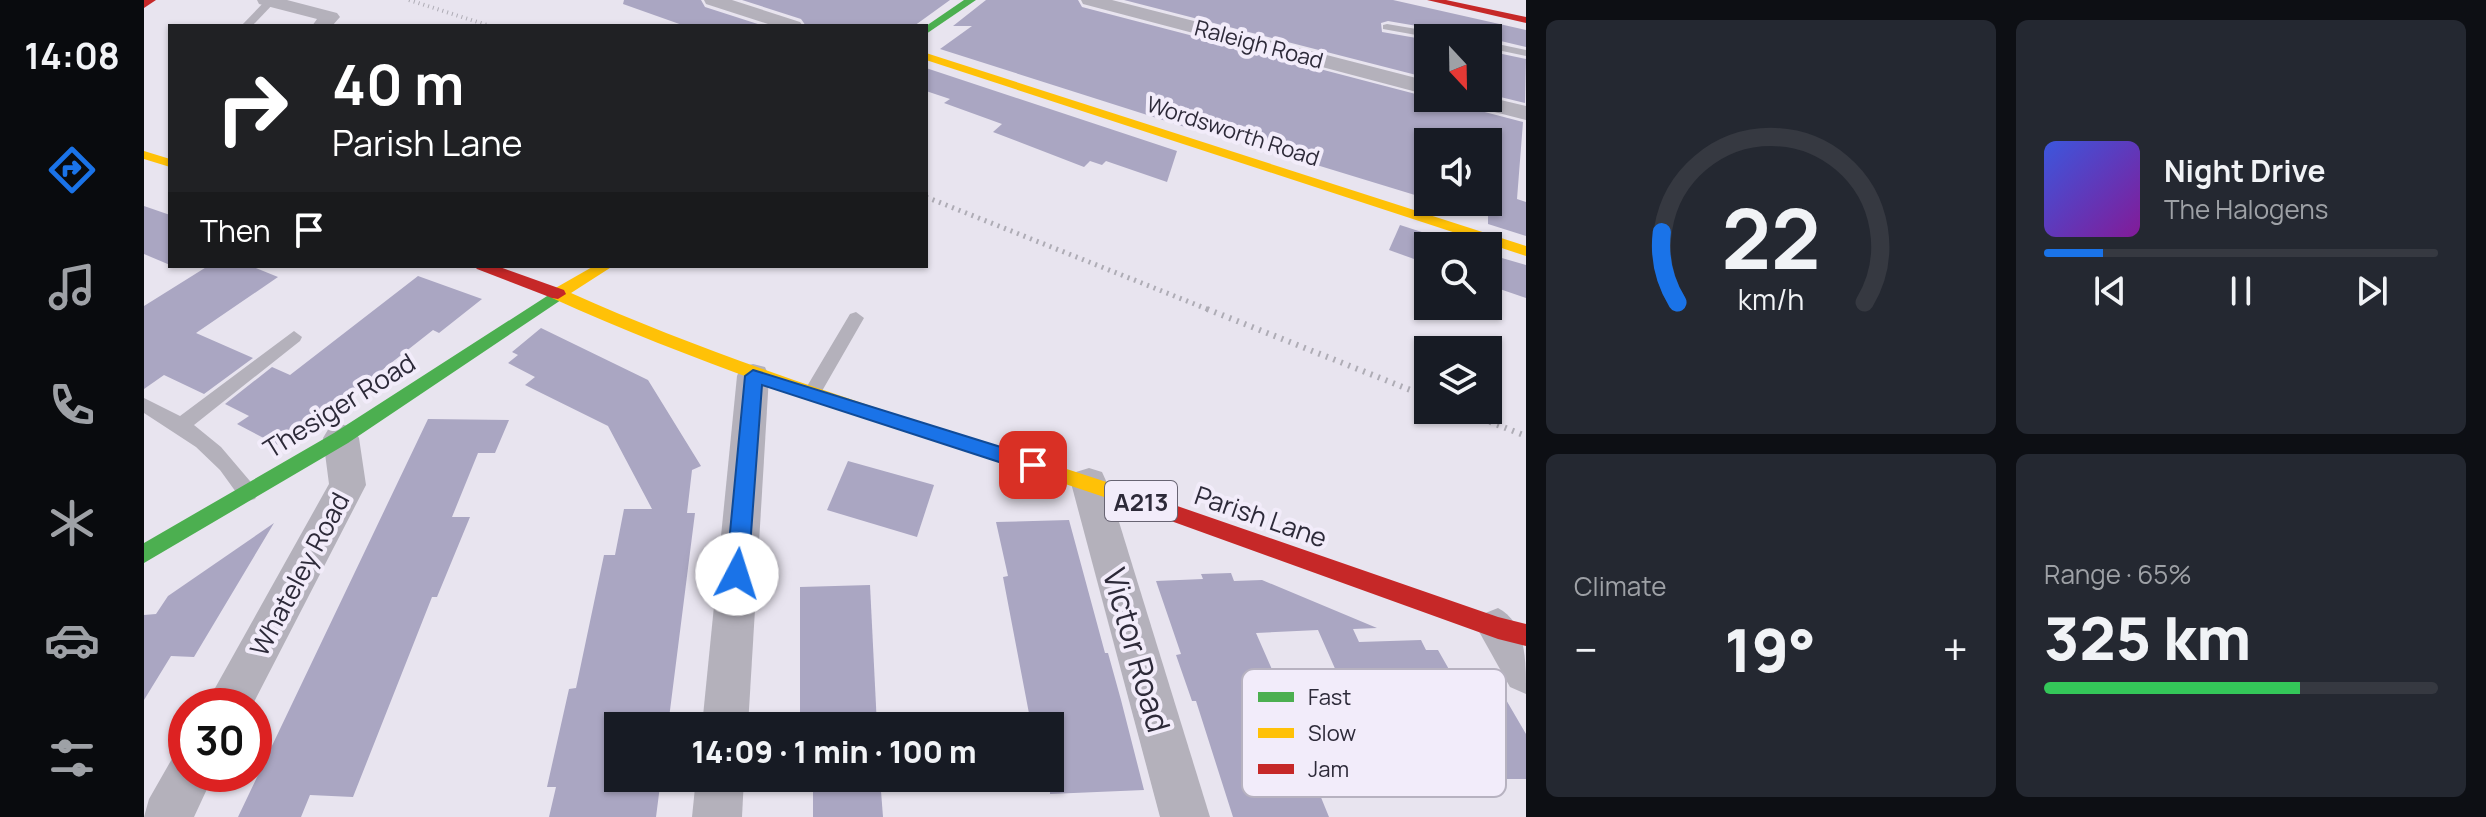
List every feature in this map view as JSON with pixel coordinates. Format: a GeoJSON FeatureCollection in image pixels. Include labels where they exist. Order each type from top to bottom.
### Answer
{"type":"FeatureCollection","features":[{"type":"Feature","properties":{"kind":"street"},"geometry":{"type":"LineString","coordinates":[[144,5],[151,0]]}},
{"type":"Feature","properties":{"kind":"street"},"geometry":{"type":"LineString","coordinates":[[713,0],[787,24]]}},
{"type":"Feature","properties":{"kind":"street"},"geometry":{"type":"LineString","coordinates":[[928,30],[971,0]]}},
{"type":"Feature","properties":{"kind":"street","name":"Raleigh Road"},"geometry":{"type":"LineString","coordinates":[[1090,0],[1414,84]]}},
{"type":"Feature","properties":{"kind":"street"},"geometry":{"type":"LineString","coordinates":[[1432,0],[1526,20]]}},
{"type":"Feature","properties":{"kind":"street"},"geometry":{"type":"LineString","coordinates":[[268,1],[330,17],[324,24]]}},
{"type":"Feature","properties":{"kind":"street","name":"Wordsworth Road"},"geometry":{"type":"LineString","coordinates":[[928,57],[1526,251]]}},
{"type":"Feature","properties":{"kind":"street"},"geometry":{"type":"LineString","coordinates":[[1502,107],[1526,113]]}},
{"type":"Feature","properties":{"kind":"street"},"geometry":{"type":"LineString","coordinates":[[144,155],[168,162]]}},
{"type":"Feature","properties":{"kind":"street","name":"Parish Lane"},"geometry":{"type":"LineString","coordinates":[[487,268],[558,294],[597,314],[753,376],[1089,483],[1512,631]]}},
{"type":"Feature","properties":{"kind":"street","name":"Thesiger Road"},"geometry":{"type":"LineString","coordinates":[[144,554],[341,438],[602,268]]}},
{"type":"Feature","properties":{"kind":"street"},"geometry":{"type":"LineString","coordinates":[[726,712],[753,376]]}},
{"type":"Feature","properties":{"kind":"street","name":"Whateley Road"},"geometry":{"type":"LineString","coordinates":[[238,688],[348,485],[341,438]]}},
{"type":"Feature","properties":{"kind":"street","name":"Victor Road"},"geometry":{"type":"LineString","coordinates":[[1089,483],[1185,817]]}},
{"type":"Feature","properties":{"kind":"street"},"geometry":{"type":"LineString","coordinates":[[1512,631],[1526,672]]}},
{"type":"Feature","properties":{"kind":"street"},"geometry":{"type":"LineString","coordinates":[[167,817],[180,792]]}},
{"type":"Feature","properties":{"kind":"street"},"geometry":{"type":"LineString","coordinates":[[717,817],[719,792]]}},
{"type":"Feature","properties":{"kind":"lane"},"geometry":{"type":"LineString","coordinates":[[248,24],[268,1]]}},
{"type":"Feature","properties":{"kind":"lane"},"geometry":{"type":"LineString","coordinates":[[1387,27],[1414,32]]}},
{"type":"Feature","properties":{"kind":"lane"},"geometry":{"type":"LineString","coordinates":[[1502,48],[1526,53]]}},
{"type":"Feature","properties":{"kind":"lane"},"geometry":{"type":"LineString","coordinates":[[812,393],[856,318]]}},
{"type":"Feature","properties":{"kind":"lane"},"geometry":{"type":"LineString","coordinates":[[182,424],[294,337]]}},
{"type":"Feature","properties":{"kind":"lane"},"geometry":{"type":"LineString","coordinates":[[144,405],[182,424],[230,465],[248,493]]}},
{"type":"Feature","properties":{"kind":"building"},"geometry":{"type":"Polygon","coordinates":[[[624,0],[701,0],[705,7],[758,24],[679,24],[623,4],[624,0]]]}},
{"type":"Feature","properties":{"kind":"building"},"geometry":{"type":"Polygon","coordinates":[[[742,0],[950,0],[917,24],[805,24],[801,19],[742,0]]]}},
{"type":"Feature","properties":{"kind":"building"},"geometry":{"type":"Polygon","coordinates":[[[986,0],[1078,0],[1082,7],[1414,94],[1414,112],[1485,112],[1523,122],[1517,199],[1526,202],[1526,236],[1488,224],[1488,216],[1502,216],[1502,128],[1414,128],[1414,195],[1185,127],[940,49],[972,26],[953,26],[986,0]]]}},
{"type":"Feature","properties":{"kind":"building"},"geometry":{"type":"Polygon","coordinates":[[[1124,0],[1393,0],[1499,24],[1381,23],[1382,32],[1414,38],[1414,74],[1124,0]]]}},
{"type":"Feature","properties":{"kind":"building"},"geometry":{"type":"Polygon","coordinates":[[[1502,25],[1526,30],[1526,47],[1502,41],[1502,25]]]}},
{"type":"Feature","properties":{"kind":"building"},"geometry":{"type":"Polygon","coordinates":[[[1502,54],[1526,59],[1525,103],[1502,97],[1502,54]]]}},
{"type":"Feature","properties":{"kind":"building"},"geometry":{"type":"Polygon","coordinates":[[[928,69],[1177,151],[1167,182],[1106,161],[1102,165],[1090,161],[1084,167],[993,132],[1002,124],[944,103],[950,99],[928,92],[928,69]]]}},
{"type":"Feature","properties":{"kind":"building"},"geometry":{"type":"Polygon","coordinates":[[[144,206],[168,214],[168,264],[144,254],[144,206]]]}},
{"type":"Feature","properties":{"kind":"building"},"geometry":{"type":"Polygon","coordinates":[[[1400,225],[1422,232],[1414,232],[1414,259],[1389,250],[1400,225]]]}},
{"type":"Feature","properties":{"kind":"building"},"geometry":{"type":"Polygon","coordinates":[[[1502,258],[1526,265],[1526,298],[1502,290],[1502,258]]]}},
{"type":"Feature","properties":{"kind":"building"},"geometry":{"type":"Polygon","coordinates":[[[205,268],[256,268],[278,277],[196,333],[253,358],[204,394],[164,375],[144,389],[144,306],[205,268]]]}},
{"type":"Feature","properties":{"kind":"building"},"geometry":{"type":"Polygon","coordinates":[[[418,276],[482,299],[439,333],[433,330],[306,430],[295,428],[277,445],[237,424],[249,416],[225,404],[272,367],[290,375],[418,276]]]}},
{"type":"Feature","properties":{"kind":"building"},"geometry":{"type":"Polygon","coordinates":[[[541,328],[648,380],[701,466],[692,470],[687,513],[695,513],[670,712],[604,712],[604,792],[659,792],[656,817],[549,817],[556,787],[547,787],[569,689],[576,688],[604,555],[615,555],[624,509],[652,509],[608,426],[525,385],[535,377],[508,363],[518,355],[512,352],[541,328]]]}},
{"type":"Feature","properties":{"kind":"building"},"geometry":{"type":"Polygon","coordinates":[[[428,419],[509,420],[495,453],[478,453],[452,517],[470,517],[437,597],[432,597],[353,797],[310,795],[301,817],[238,817],[250,792],[272,792],[272,746],[428,419]]]}},
{"type":"Feature","properties":{"kind":"building"},"geometry":{"type":"Polygon","coordinates":[[[848,461],[934,485],[917,537],[827,510],[848,461]]]}},
{"type":"Feature","properties":{"kind":"building"},"geometry":{"type":"Polygon","coordinates":[[[1069,520],[1144,790],[1050,794],[1064,792],[1064,712],[1029,712],[1003,577],[1008,576],[996,522],[1069,520]]]}},
{"type":"Feature","properties":{"kind":"building"},"geometry":{"type":"Polygon","coordinates":[[[274,523],[194,657],[171,656],[144,700],[144,615],[156,614],[168,596],[274,523]]]}},
{"type":"Feature","properties":{"kind":"building"},"geometry":{"type":"Polygon","coordinates":[[[1231,573],[1234,581],[1262,580],[1377,628],[1353,629],[1359,642],[1421,640],[1426,650],[1438,650],[1449,669],[1335,669],[1318,630],[1256,633],[1272,669],[1242,669],[1242,797],[1321,797],[1329,817],[1233,817],[1196,701],[1192,701],[1176,655],[1181,654],[1156,581],[1203,579],[1201,574],[1231,573]]]}},
{"type":"Feature","properties":{"kind":"building"},"geometry":{"type":"Polygon","coordinates":[[[870,585],[876,712],[800,712],[800,587],[870,585]]]}},
{"type":"Feature","properties":{"kind":"building"},"geometry":{"type":"Polygon","coordinates":[[[1506,700],[1526,734],[1526,779],[1506,779],[1506,700]]]}},
{"type":"Feature","properties":{"kind":"building"},"geometry":{"type":"Polygon","coordinates":[[[813,792],[881,792],[883,817],[813,817],[813,792]]]}},
{"type":"Feature","properties":{"kind":"railway"},"geometry":{"type":"LineString","coordinates":[[409,0],[484,24]]}},
{"type":"Feature","properties":{"kind":"railway"},"geometry":{"type":"LineString","coordinates":[[928,198],[1212,311]]}},
{"type":"Feature","properties":{"kind":"railway"},"geometry":{"type":"LineString","coordinates":[[1207,309],[1414,391]]}},
{"type":"Feature","properties":{"kind":"railway"},"geometry":{"type":"LineString","coordinates":[[1496,424],[1526,436]]}},
{"type":"Feature","properties":{"kind":"traffic: fast"},"geometry":{"type":"LineString","coordinates":[[928,30],[971,0]]}},
{"type":"Feature","properties":{"kind":"traffic: fast"},"geometry":{"type":"LineString","coordinates":[[144,554],[341,438],[558,294]]}},
{"type":"Feature","properties":{"kind":"traffic: slow"},"geometry":{"type":"LineString","coordinates":[[928,57],[1526,251]]}},
{"type":"Feature","properties":{"kind":"traffic: slow"},"geometry":{"type":"LineString","coordinates":[[144,155],[168,162]]}},
{"type":"Feature","properties":{"kind":"traffic: slow"},"geometry":{"type":"LineString","coordinates":[[558,294],[602,268]]}},
{"type":"Feature","properties":{"kind":"traffic: slow"},"geometry":{"type":"LineString","coordinates":[[558,294],[698,354],[769,380],[1131,498]]}},
{"type":"Feature","properties":{"kind":"traffic: jam"},"geometry":{"type":"LineString","coordinates":[[144,5],[151,0]]}},
{"type":"Feature","properties":{"kind":"traffic: jam"},"geometry":{"type":"LineString","coordinates":[[1432,0],[1526,20]]}},
{"type":"Feature","properties":{"kind":"traffic: jam"},"geometry":{"type":"LineString","coordinates":[[487,268],[558,294]]}},
{"type":"Feature","properties":{"kind":"traffic: jam"},"geometry":{"type":"LineString","coordinates":[[1131,498],[1498,628],[1526,635]]}},
{"type":"Feature","properties":{"kind":"route"},"geometry":{"type":"LineString","coordinates":[[737,574],[753,376],[1033,465]]}}]}
